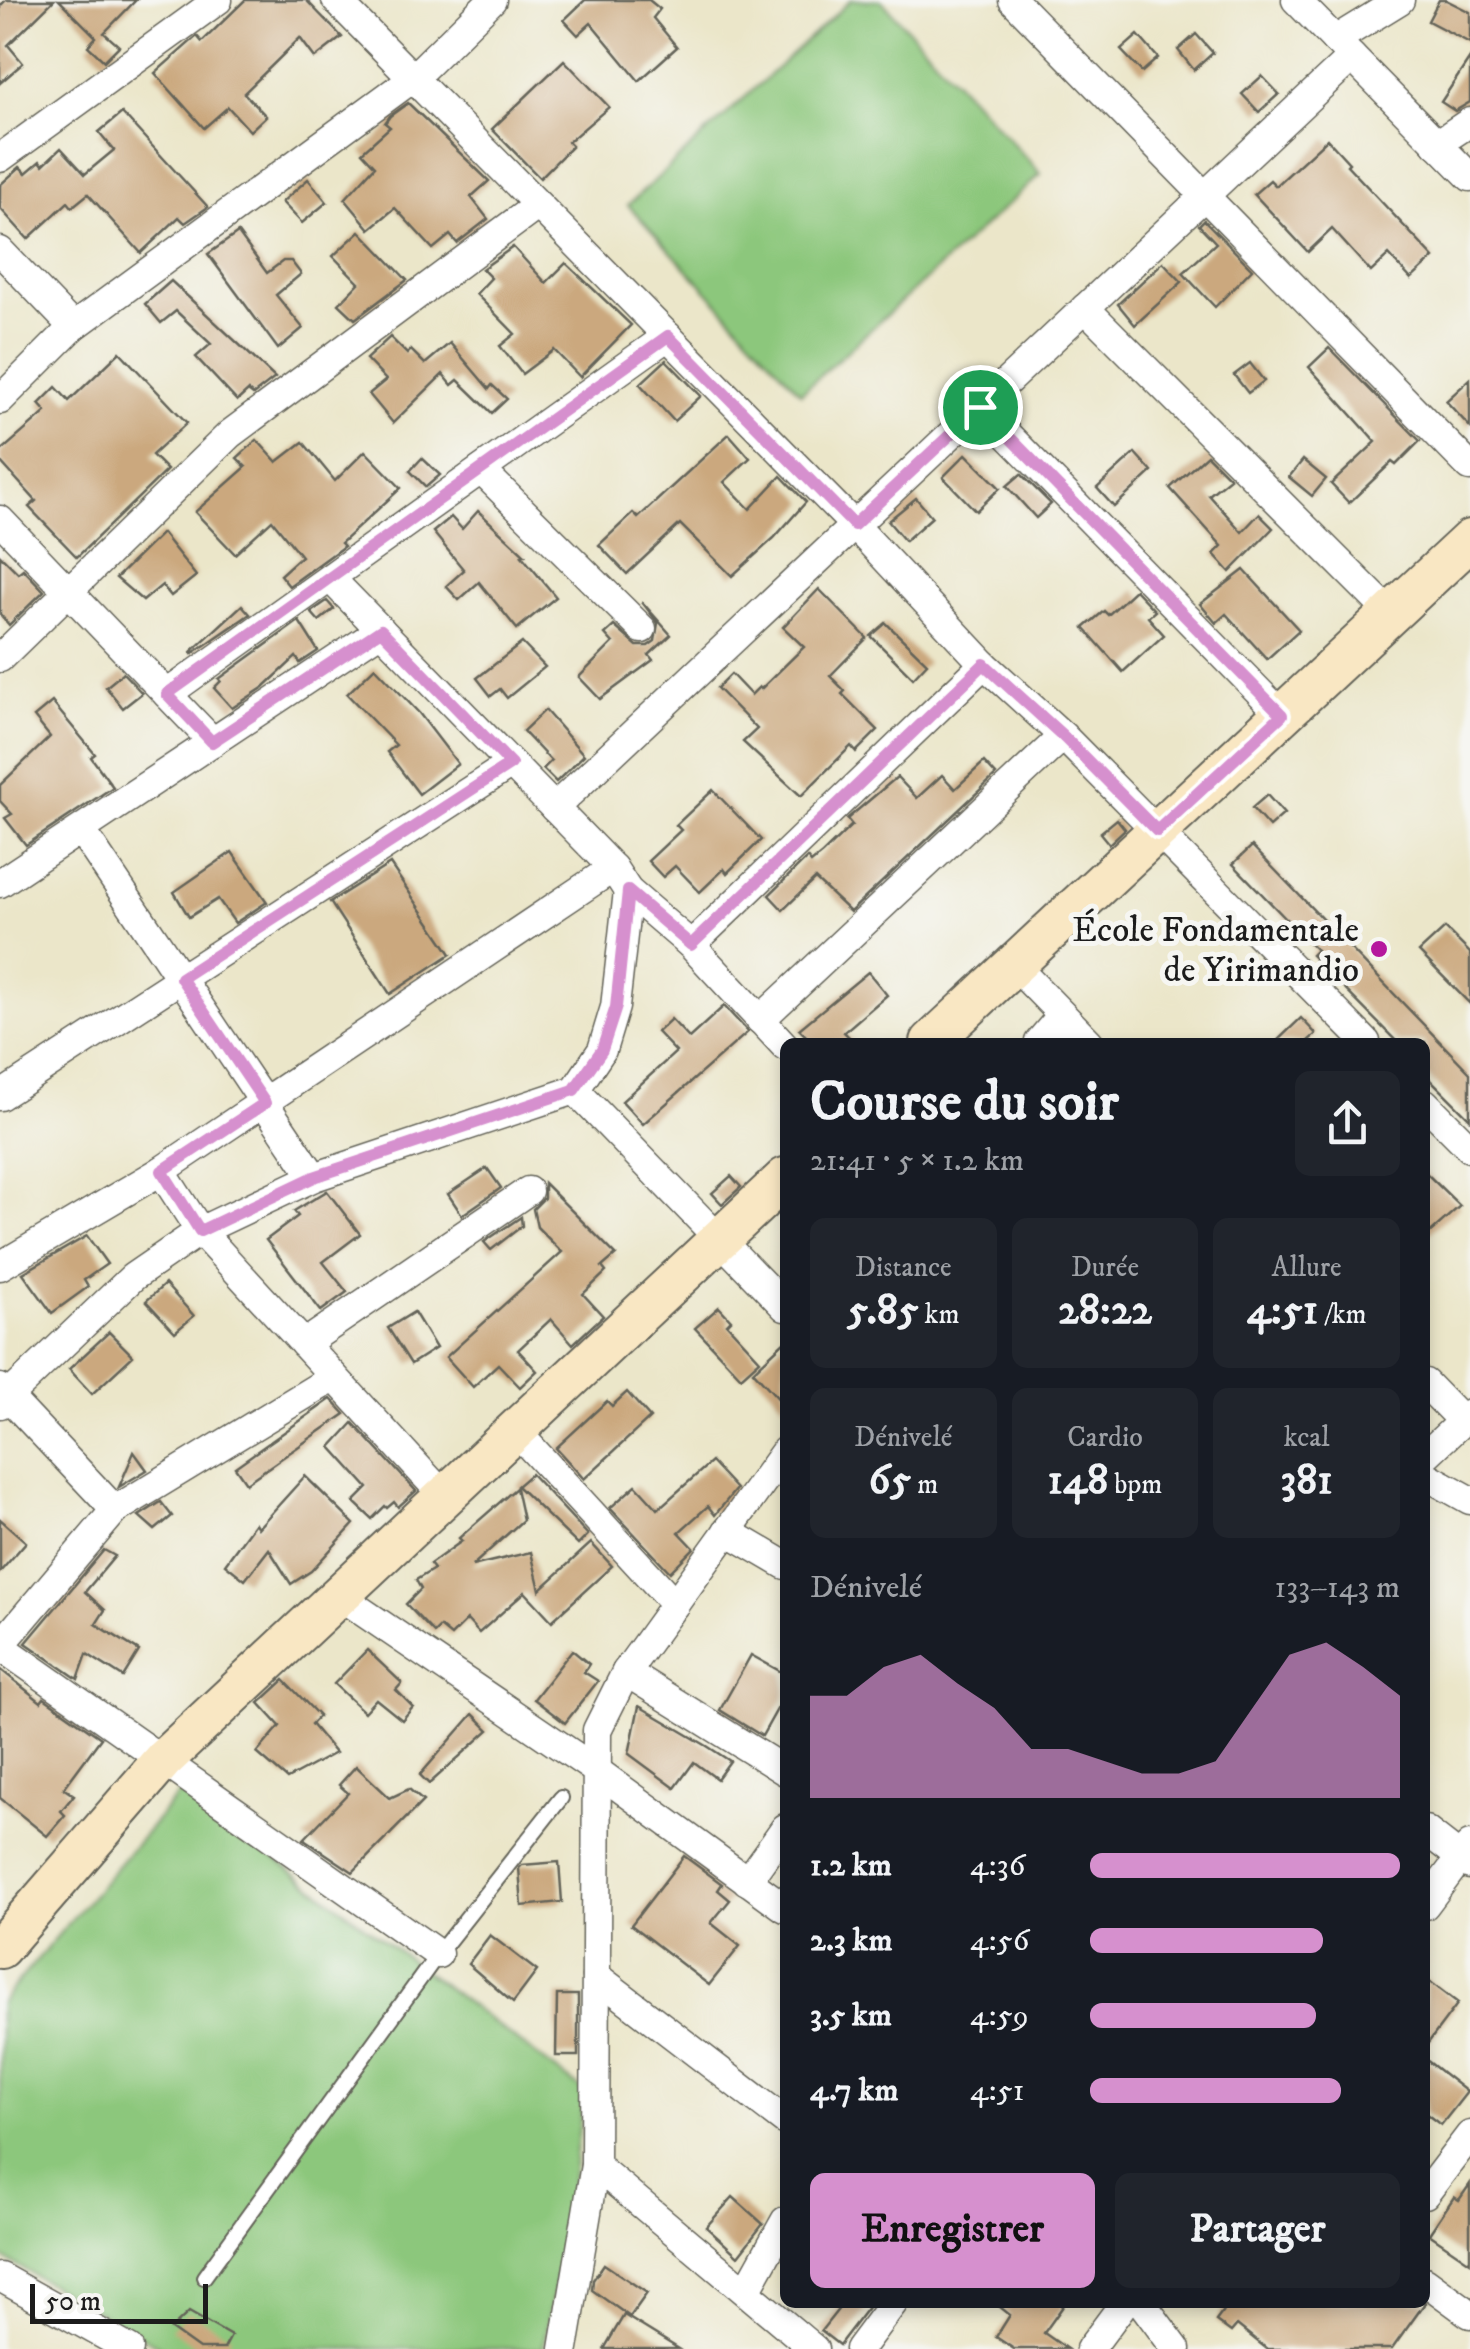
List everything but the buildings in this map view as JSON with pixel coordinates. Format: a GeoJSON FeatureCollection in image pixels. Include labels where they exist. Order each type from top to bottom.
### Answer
{"type":"FeatureCollection","features":[{"type":"Feature","properties":{"kind":"street"},"geometry":{"type":"LineString","coordinates":[[0,158],[218,0]]}},
{"type":"Feature","properties":{"kind":"street"},"geometry":{"type":"LineString","coordinates":[[336,0],[854,525],[984,664],[1063,736],[1362,1038]]}},
{"type":"Feature","properties":{"kind":"street"},"geometry":{"type":"LineString","coordinates":[[0,400],[73,327],[412,78],[492,0]]}},
{"type":"Feature","properties":{"kind":"street"},"geometry":{"type":"LineString","coordinates":[[1012,0],[1470,468]]}},
{"type":"Feature","properties":{"kind":"street"},"geometry":{"type":"LineString","coordinates":[[1296,0],[1470,177]]}},
{"type":"Feature","properties":{"kind":"street"},"geometry":{"type":"LineString","coordinates":[[554,808],[1204,196],[1344,48],[1400,0]]}},
{"type":"Feature","properties":{"kind":"street"},"geometry":{"type":"LineString","coordinates":[[1437,144],[1470,122]]}},
{"type":"Feature","properties":{"kind":"street"},"geometry":{"type":"LineString","coordinates":[[0,658],[230,434],[538,205]]}},
{"type":"Feature","properties":{"kind":"street"},"geometry":{"type":"LineString","coordinates":[[0,251],[73,327]]}},
{"type":"Feature","properties":{"kind":"street"},"geometry":{"type":"LineString","coordinates":[[1085,308],[1390,614]]}},
{"type":"Feature","properties":{"kind":"street"},"geometry":{"type":"LineString","coordinates":[[167,694],[668,336]]}},
{"type":"Feature","properties":{"kind":"street"},"geometry":{"type":"LineString","coordinates":[[980,407],[1282,715]]}},
{"type":"Feature","properties":{"kind":"street"},"geometry":{"type":"LineString","coordinates":[[481,470],[642,629]]}},
{"type":"Feature","properties":{"kind":"street"},"geometry":{"type":"LineString","coordinates":[[0,520],[212,742]]}},
{"type":"Feature","properties":{"kind":"street"},"geometry":{"type":"LineString","coordinates":[[934,1038],[1470,540]]}},
{"type":"Feature","properties":{"kind":"street"},"geometry":{"type":"LineString","coordinates":[[330,578],[780,1041]]}},
{"type":"Feature","properties":{"kind":"street"},"geometry":{"type":"LineString","coordinates":[[0,883],[381,630]]}},
{"type":"Feature","properties":{"kind":"street"},"geometry":{"type":"LineString","coordinates":[[691,945],[984,664]]}},
{"type":"Feature","properties":{"kind":"street"},"geometry":{"type":"LineString","coordinates":[[760,1020],[1063,736]]}},
{"type":"Feature","properties":{"kind":"street"},"geometry":{"type":"LineString","coordinates":[[0,1096],[511,764]]}},
{"type":"Feature","properties":{"kind":"street"},"geometry":{"type":"LineString","coordinates":[[81,830],[314,1177]]}},
{"type":"Feature","properties":{"kind":"street"},"geometry":{"type":"LineString","coordinates":[[114,1510],[3,1396],[133,1277],[200,1231],[314,1177],[574,1090],[602,1050],[616,1007],[620,880]]}},
{"type":"Feature","properties":{"kind":"street"},"geometry":{"type":"LineString","coordinates":[[0,1266],[162,1171],[620,880]]}},
{"type":"Feature","properties":{"kind":"street"},"geometry":{"type":"LineString","coordinates":[[1014,965],[1085,1038]]}},
{"type":"Feature","properties":{"kind":"street"},"geometry":{"type":"LineString","coordinates":[[1043,1038],[1062,1014]]}},
{"type":"Feature","properties":{"kind":"street"},"geometry":{"type":"LineString","coordinates":[[574,1090],[780,1302]]}},
{"type":"Feature","properties":{"kind":"street"},"geometry":{"type":"LineString","coordinates":[[1430,1107],[1470,1148]]}},
{"type":"Feature","properties":{"kind":"street"},"geometry":{"type":"LineString","coordinates":[[162,1171],[200,1231],[444,1496]]}},
{"type":"Feature","properties":{"kind":"street"},"geometry":{"type":"LineString","coordinates":[[0,1948],[163,1760],[780,1183]]}},
{"type":"Feature","properties":{"kind":"street"},"geometry":{"type":"LineString","coordinates":[[304,1344],[528,1191]]}},
{"type":"Feature","properties":{"kind":"street"},"geometry":{"type":"LineString","coordinates":[[334,1377],[114,1510],[0,1646],[438,1954]]}},
{"type":"Feature","properties":{"kind":"street"},"geometry":{"type":"LineString","coordinates":[[1430,1387],[1466,1417],[1430,1451]]}},
{"type":"Feature","properties":{"kind":"street"},"geometry":{"type":"LineString","coordinates":[[515,1430],[675,1604]]}},
{"type":"Feature","properties":{"kind":"street"},"geometry":{"type":"LineString","coordinates":[[564,2349],[595,2165],[597,1730],[626,1672],[780,1458]]}},
{"type":"Feature","properties":{"kind":"street"},"geometry":{"type":"LineString","coordinates":[[1430,1478],[1470,1500]]}},
{"type":"Feature","properties":{"kind":"street"},"geometry":{"type":"LineString","coordinates":[[727,1531],[780,1562]]}},
{"type":"Feature","properties":{"kind":"street"},"geometry":{"type":"LineString","coordinates":[[338,1595],[597,1771],[780,1904]]}},
{"type":"Feature","properties":{"kind":"street"},"geometry":{"type":"LineString","coordinates":[[626,1672],[780,1768]]}},
{"type":"Feature","properties":{"kind":"street"},"geometry":{"type":"LineString","coordinates":[[1430,1833],[1467,1856],[1430,1898]]}},
{"type":"Feature","properties":{"kind":"street"},"geometry":{"type":"LineString","coordinates":[[747,1881],[780,1835]]}},
{"type":"Feature","properties":{"kind":"street"},"geometry":{"type":"LineString","coordinates":[[596,1976],[780,2117]]}},
{"type":"Feature","properties":{"kind":"street"},"geometry":{"type":"LineString","coordinates":[[1430,2187],[1470,2135]]}},
{"type":"Feature","properties":{"kind":"street"},"geometry":{"type":"LineString","coordinates":[[595,2165],[814,2349]]}},
{"type":"Feature","properties":{"kind":"street"},"geometry":{"type":"LineString","coordinates":[[746,2291],[780,2230]]}},
{"type":"Feature","properties":{"kind":"street"},"geometry":{"type":"LineString","coordinates":[[0,2277],[129,2349]]}},
{"type":"Feature","properties":{"kind":"street"},"geometry":{"type":"LineString","coordinates":[[1430,2285],[1470,2314]]}},
{"type":"Feature","properties":{"kind":"street"},"geometry":{"type":"LineString","coordinates":[[859,2349],[890,2308]]}},
{"type":"Feature","properties":{"kind":"street"},"geometry":{"type":"LineString","coordinates":[[1090,2349],[1120,2308]]}},
{"type":"Feature","properties":{"kind":"street"},"geometry":{"type":"LineString","coordinates":[[1145,2308],[1176,2349]]}},
{"type":"Feature","properties":{"kind":"lane"},"geometry":{"type":"LineString","coordinates":[[204,2277],[438,1954],[561,1798]]}},
{"type":"Feature","properties":{"kind":"green space"},"geometry":{"type":"Polygon","coordinates":[[[851,0],[881,0],[1041,174],[801,393],[628,205],[851,0]]]}},
{"type":"Feature","properties":{"kind":"green space"},"geometry":{"type":"Polygon","coordinates":[[[183,1789],[584,2091],[568,2214],[543,2349],[164,2349],[0,2256],[0,2003],[183,1789]]]}},
{"type":"Feature","properties":{"kind":"place","name":"École Fondamentale de Yirimandio"},"geometry":{"type":"Point","coordinates":[1379,949]}},
{"type":"Feature","properties":{"kind":"route"},"geometry":{"type":"LineString","coordinates":[[668,336],[854,525],[980,407],[1282,715],[1157,831],[1063,736],[984,664],[691,945],[628,891],[616,1007],[602,1050],[574,1090],[314,1177],[200,1231],[162,1171],[265,1103],[181,978],[511,764],[381,630],[212,742],[167,694],[668,336]]}}]}
